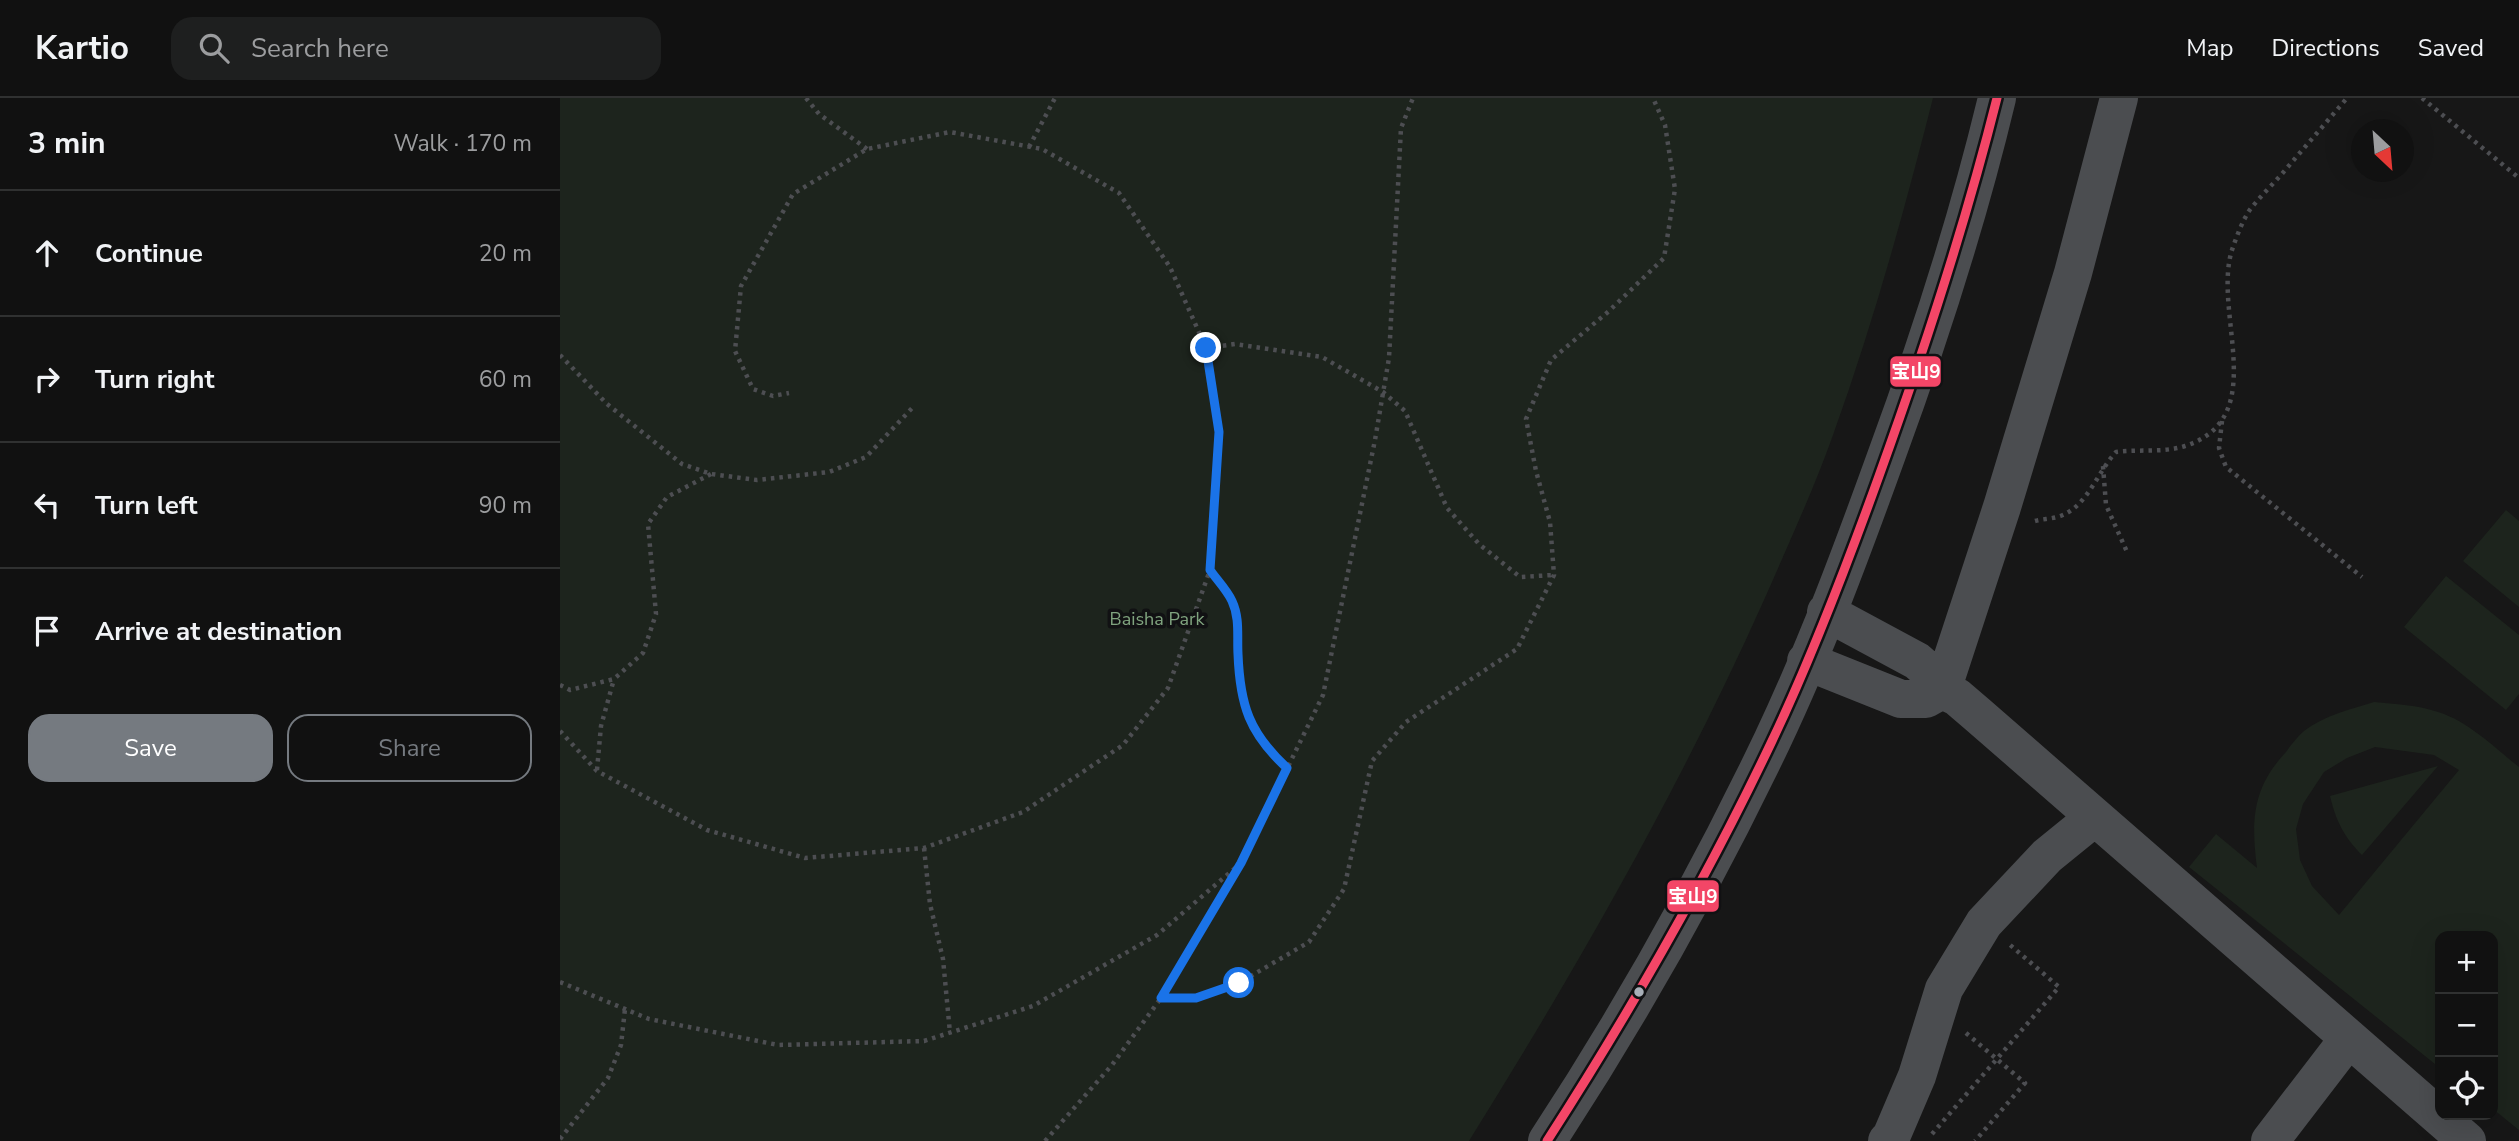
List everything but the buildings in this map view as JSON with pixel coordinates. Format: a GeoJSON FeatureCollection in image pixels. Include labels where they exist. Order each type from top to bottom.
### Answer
{"type":"FeatureCollection","features":[{"type":"Feature","properties":{"kind":"street"},"geometry":{"type":"LineString","coordinates":[[1547,1141],[1636,997],[1713,859],[1773,739],[1871,498],[1929,338],[1958,245],[1997,98]]}},
{"type":"Feature","properties":{"kind":"street"},"geometry":{"type":"LineString","coordinates":[[1806,661],[1901,699],[1926,699],[1942,690],[2073,273],[2119,98]]}},
{"type":"Feature","properties":{"kind":"street"},"geometry":{"type":"LineString","coordinates":[[1826,612],[1917,661],[1933,675],[1942,690],[1957,697],[1978,715],[2467,1141]]}},
{"type":"Feature","properties":{"kind":"street"},"geometry":{"type":"LineString","coordinates":[[1887,1141],[1917,1076],[1944,989],[1984,923],[2046,856],[2095,817]]}},
{"type":"Feature","properties":{"kind":"street"},"geometry":{"type":"LineString","coordinates":[[2270,1141],[2349,1038]]}},
{"type":"Feature","properties":{"kind":"path"},"geometry":{"type":"LineString","coordinates":[[806,98],[819,114],[867,149]]}},
{"type":"Feature","properties":{"kind":"path"},"geometry":{"type":"LineString","coordinates":[[1029,147],[1055,98]]}},
{"type":"Feature","properties":{"kind":"path"},"geometry":{"type":"LineString","coordinates":[[1045,1141],[1112,1065],[1161,998],[1241,863],[1323,695],[1389,358],[1401,128],[1413,98]]}},
{"type":"Feature","properties":{"kind":"path"},"geometry":{"type":"LineString","coordinates":[[1161,998],[1196,998],[1239,983],[1309,942],[1344,890],[1371,761],[1406,722],[1517,649],[1554,575],[1550,522],[1526,419],[1551,360],[1609,311],[1664,258],[1675,189],[1664,125],[1653,98]]}},
{"type":"Feature","properties":{"kind":"path"},"geometry":{"type":"LineString","coordinates":[[2002,506],[2032,521],[2059,517],[2089,492],[2103,465],[2116,452],[2166,450],[2186,446],[2208,435],[2222,421],[2232,402],[2233,355],[2228,290],[2231,253],[2248,213],[2347,98]]}},
{"type":"Feature","properties":{"kind":"path"},"geometry":{"type":"LineString","coordinates":[[2422,98],[2519,178]]}},
{"type":"Feature","properties":{"kind":"path"},"geometry":{"type":"LineString","coordinates":[[560,731],[597,771],[707,830],[806,858],[924,848],[1023,812],[1123,745],[1168,688],[1210,570],[1219,432],[1206,348],[1170,267],[1119,193],[1042,149],[950,132],[867,149],[793,194],[741,285],[735,351],[753,389],[773,396],[789,393]]}},
{"type":"Feature","properties":{"kind":"path"},"geometry":{"type":"LineString","coordinates":[[1206,348],[1235,344],[1322,357],[1383,392],[1405,411],[1447,508],[1479,544],[1520,577],[1554,575]]}},
{"type":"Feature","properties":{"kind":"path"},"geometry":{"type":"LineString","coordinates":[[560,355],[607,404],[671,456],[682,464],[711,474],[757,480],[829,472],[866,457],[915,405]]}},
{"type":"Feature","properties":{"kind":"path"},"geometry":{"type":"LineString","coordinates":[[2222,421],[2219,448],[2226,467],[2362,577]]}},
{"type":"Feature","properties":{"kind":"path"},"geometry":{"type":"LineString","coordinates":[[2103,465],[2106,505],[2128,554]]}},
{"type":"Feature","properties":{"kind":"path"},"geometry":{"type":"LineString","coordinates":[[560,685],[570,690],[614,678],[643,653],[656,614],[648,524],[667,497],[711,474]]}},
{"type":"Feature","properties":{"kind":"path"},"geometry":{"type":"LineString","coordinates":[[1210,570],[1232,600],[1238,622],[1238,655],[1244,711],[1265,747],[1287,768]]}},
{"type":"Feature","properties":{"kind":"path"},"geometry":{"type":"LineString","coordinates":[[597,771],[601,726],[614,678]]}},
{"type":"Feature","properties":{"kind":"path"},"geometry":{"type":"LineString","coordinates":[[924,848],[930,904],[943,959],[950,1033]]}},
{"type":"Feature","properties":{"kind":"path"},"geometry":{"type":"LineString","coordinates":[[560,982],[649,1019],[778,1045],[924,1041],[1033,1006],[1157,935],[1241,863]]}},
{"type":"Feature","properties":{"kind":"path"},"geometry":{"type":"LineString","coordinates":[[1927,1141],[2059,987],[1984,923]]}},
{"type":"Feature","properties":{"kind":"path"},"geometry":{"type":"LineString","coordinates":[[560,1139],[608,1078],[621,1045],[625,1009]]}},
{"type":"Feature","properties":{"kind":"path"},"geometry":{"type":"LineString","coordinates":[[1937,1010],[2025,1083],[1975,1141]]}},
{"type":"Feature","properties":{"kind":"green space","name":"Baisha Park"},"geometry":{"type":"Polygon","coordinates":[[[560,98],[1933,98],[1887,268],[1848,393],[1817,477],[1764,600],[1698,739],[1626,875],[1469,1141],[560,1141],[560,98]]]}},
{"type":"Feature","properties":{"kind":"green space"},"geometry":{"type":"Polygon","coordinates":[[[2506,510],[2519,521],[2519,607],[2463,561],[2506,510]]]}},
{"type":"Feature","properties":{"kind":"green space"},"geometry":{"type":"Polygon","coordinates":[[[2446,576],[2519,635],[2519,694],[2506,710],[2404,627],[2446,576]]]}},
{"type":"Feature","properties":{"kind":"green space"},"geometry":{"type":"Polygon","coordinates":[[[2374,702],[2430,710],[2460,722],[2519,767],[2519,1130],[2498,1113],[2498,931],[2435,931],[2435,1064],[2189,867],[2216,834],[2257,868],[2254,835],[2256,806],[2266,779],[2304,731],[2338,714],[2374,702]],[[2375,747],[2347,758],[2324,772],[2303,804],[2296,829],[2300,860],[2312,886],[2339,915],[2459,770],[2434,755],[2375,747]]]}},
{"type":"Feature","properties":{"kind":"green space"},"geometry":{"type":"Polygon","coordinates":[[[2438,766],[2362,855],[2342,828],[2330,796],[2438,766]]]}},
{"type":"Feature","properties":{"kind":"transit line","name":"宝山9"},"geometry":{"type":"LineString","coordinates":[[1547,1141],[1608,1044],[1694,895],[1747,793],[1802,676],[1855,543],[1912,382],[1943,288],[1997,98]]}},
{"type":"Feature","properties":{"kind":"route"},"geometry":{"type":"LineString","coordinates":[[1206,348],[1219,432],[1210,570],[1232,600],[1238,622],[1238,655],[1244,711],[1265,747],[1287,768],[1241,863],[1161,998],[1196,998],[1239,983]]}}]}
